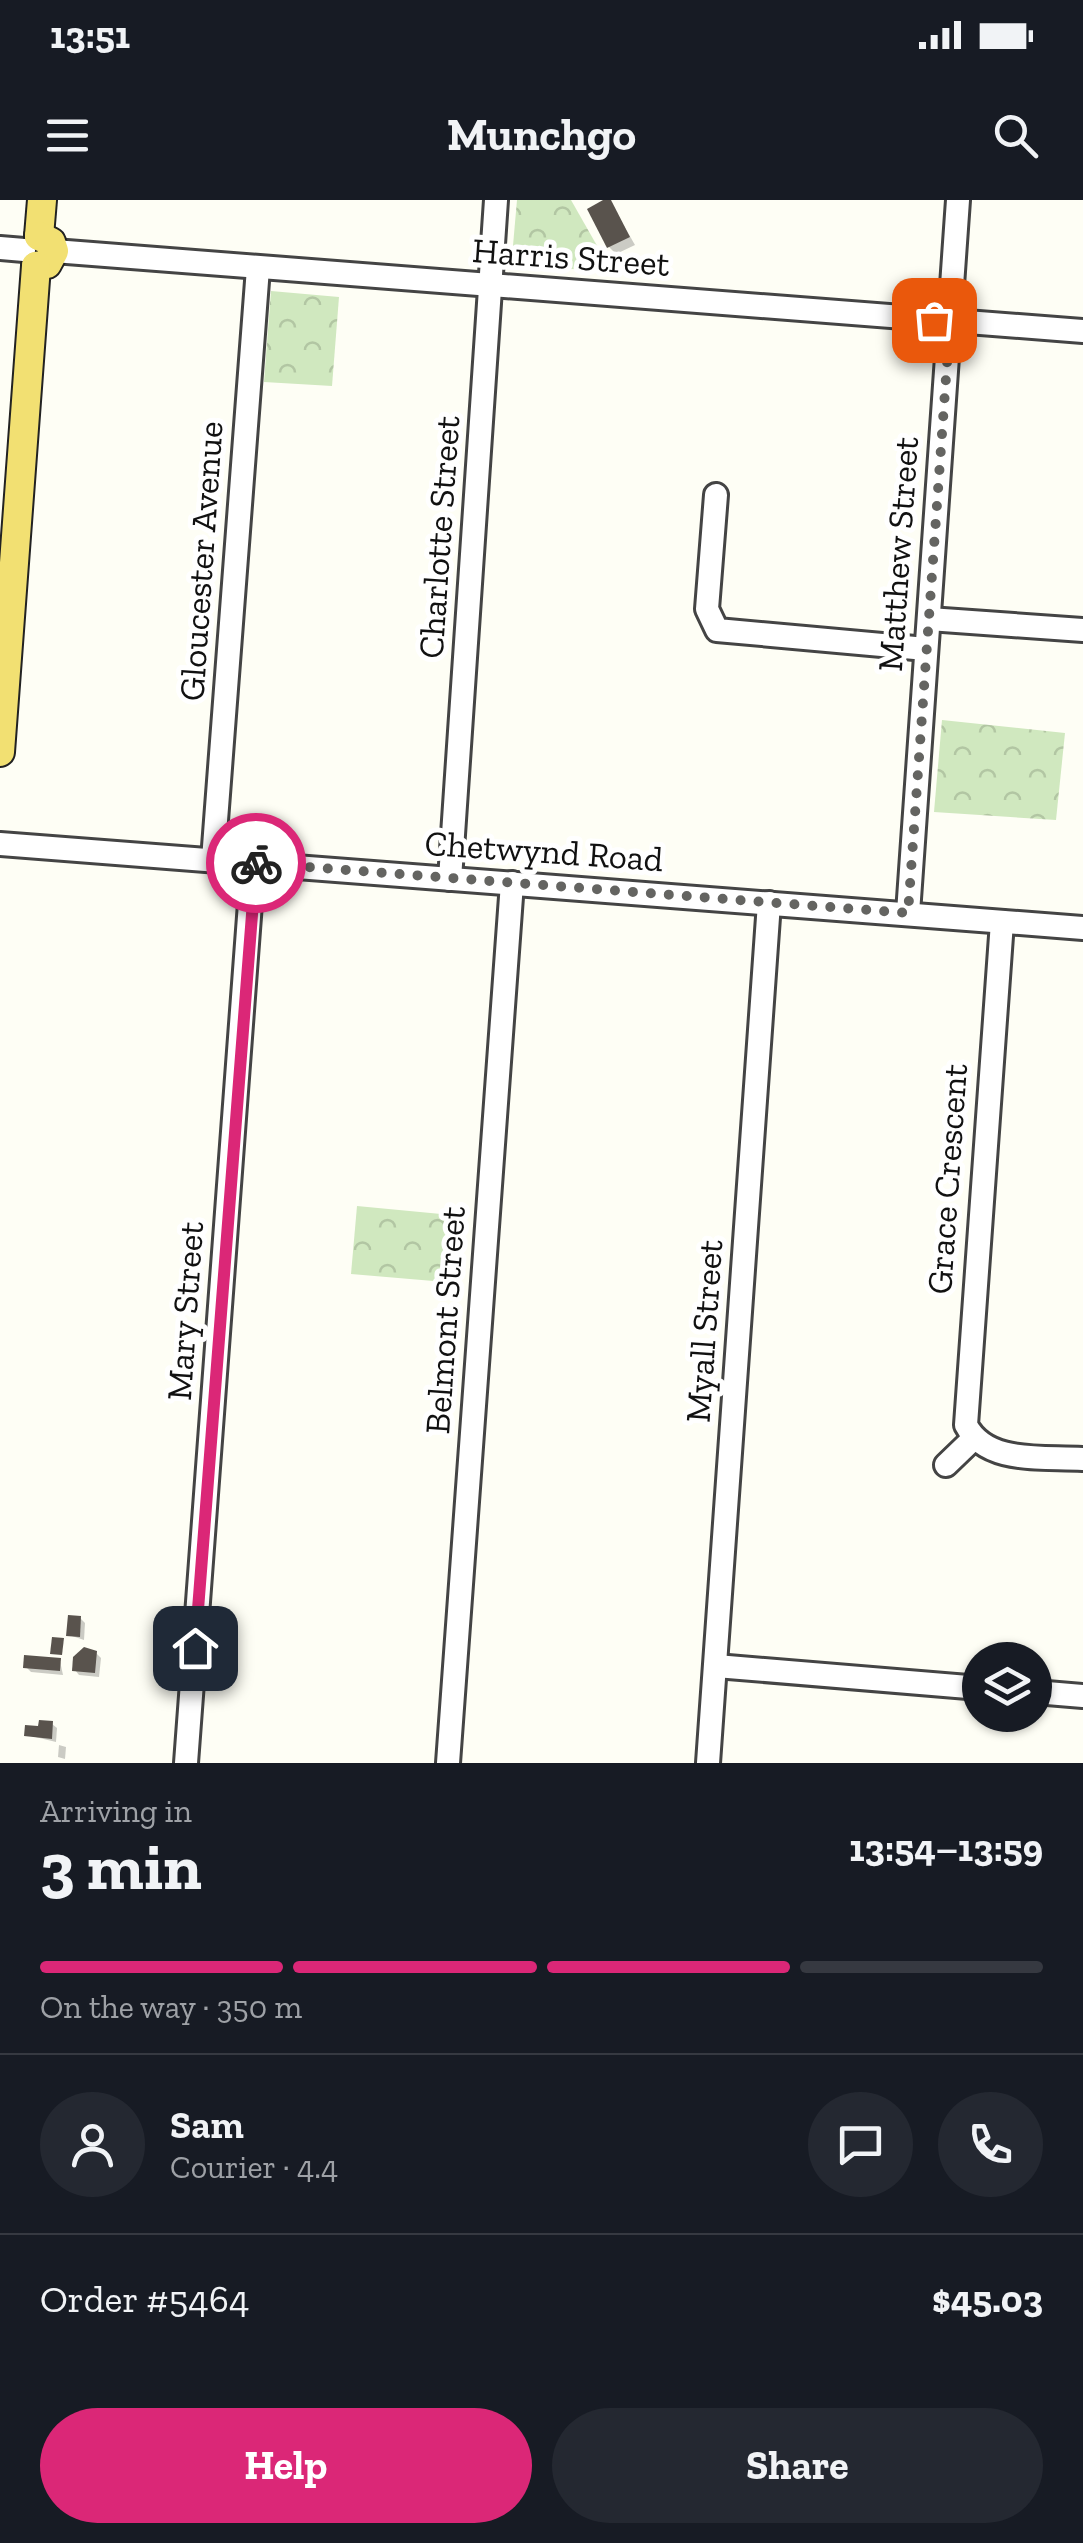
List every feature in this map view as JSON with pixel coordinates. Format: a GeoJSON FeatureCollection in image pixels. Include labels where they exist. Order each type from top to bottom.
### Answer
{"type":"FeatureCollection","features":[{"type":"Feature","properties":{"kind":"main road"},"geometry":{"type":"LineString","coordinates":[[0,752],[31,250],[42,200]]}},
{"type":"Feature","properties":{"kind":"street","name":"Charlotte Street"},"geometry":{"type":"LineString","coordinates":[[450,878],[496,200]]}},
{"type":"Feature","properties":{"kind":"street","name":"Matthew Street"},"geometry":{"type":"LineString","coordinates":[[908,913],[958,200]]}},
{"type":"Feature","properties":{"kind":"street","name":"Harris Street"},"geometry":{"type":"LineString","coordinates":[[31,250],[1083,332]]}},
{"type":"Feature","properties":{"kind":"street","name":"Gloucester Avenue"},"geometry":{"type":"LineString","coordinates":[[214,860],[258,268]]}},
{"type":"Feature","properties":{"kind":"street"},"geometry":{"type":"LineString","coordinates":[[716,495],[707,609],[718,630],[926,649]]}},
{"type":"Feature","properties":{"kind":"street"},"geometry":{"type":"LineString","coordinates":[[928,619],[1083,630]]}},
{"type":"Feature","properties":{"kind":"street","name":"Chetwynd Road"},"geometry":{"type":"LineString","coordinates":[[0,844],[1083,928]]}},
{"type":"Feature","properties":{"kind":"street","name":"Mary Street"},"geometry":{"type":"LineString","coordinates":[[186,1763],[253,863]]}},
{"type":"Feature","properties":{"kind":"street","name":"Belmont Street"},"geometry":{"type":"LineString","coordinates":[[448,1763],[512,882]]}},
{"type":"Feature","properties":{"kind":"street","name":"Myall Street"},"geometry":{"type":"LineString","coordinates":[[708,1763],[769,903]]}},
{"type":"Feature","properties":{"kind":"street","name":"Grace Crescent"},"geometry":{"type":"LineString","coordinates":[[973,1440],[964,1410],[1002,922]]}},
{"type":"Feature","properties":{"kind":"street"},"geometry":{"type":"LineString","coordinates":[[946,1465],[973,1440],[993,1452],[1083,1459]]}},
{"type":"Feature","properties":{"kind":"street"},"geometry":{"type":"LineString","coordinates":[[716,1666],[962,1686]]}},
{"type":"Feature","properties":{"kind":"street"},"geometry":{"type":"LineString","coordinates":[[1052,1693],[1083,1696]]}},
{"type":"Feature","properties":{"kind":"green space"},"geometry":{"type":"Polygon","coordinates":[[[517,200],[571,200],[612,272],[519,265],[512,257],[517,200]]]}},
{"type":"Feature","properties":{"kind":"green space"},"geometry":{"type":"Polygon","coordinates":[[[271,291],[339,297],[332,386],[264,382],[271,291]]]}},
{"type":"Feature","properties":{"kind":"green space"},"geometry":{"type":"Polygon","coordinates":[[[942,720],[1065,733],[1056,820],[934,812],[942,720]]]}},
{"type":"Feature","properties":{"kind":"green space"},"geometry":{"type":"Polygon","coordinates":[[[357,1206],[462,1216],[457,1283],[351,1274],[357,1206]]]}},
{"type":"Feature","properties":{"kind":"building"},"geometry":{"type":"Polygon","coordinates":[[[611,200],[630,237],[607,248],[587,209],[611,200]]]}},
{"type":"Feature","properties":{"kind":"building"},"geometry":{"type":"Polygon","coordinates":[[[68,1615],[81,1616],[80,1637],[66,1636],[68,1615]]]}},
{"type":"Feature","properties":{"kind":"building"},"geometry":{"type":"Polygon","coordinates":[[[52,1637],[64,1638],[62,1655],[50,1654],[52,1637]]]}},
{"type":"Feature","properties":{"kind":"building"},"geometry":{"type":"Polygon","coordinates":[[[84,1647],[97,1651],[95,1673],[72,1671],[73,1657],[84,1647]]]}},
{"type":"Feature","properties":{"kind":"building"},"geometry":{"type":"Polygon","coordinates":[[[24,1655],[61,1658],[60,1671],[23,1668],[24,1655]]]}},
{"type":"Feature","properties":{"kind":"building"},"geometry":{"type":"Polygon","coordinates":[[[39,1720],[53,1721],[52,1739],[24,1736],[25,1725],[38,1726],[39,1720]]]}},
{"type":"Feature","properties":{"kind":"way so far"},"geometry":{"type":"LineString","coordinates":[[256,863],[908,913],[950,321],[934,320]]}},
{"type":"Feature","properties":{"kind":"route"},"geometry":{"type":"LineString","coordinates":[[195,1648],[256,863]]}}]}
